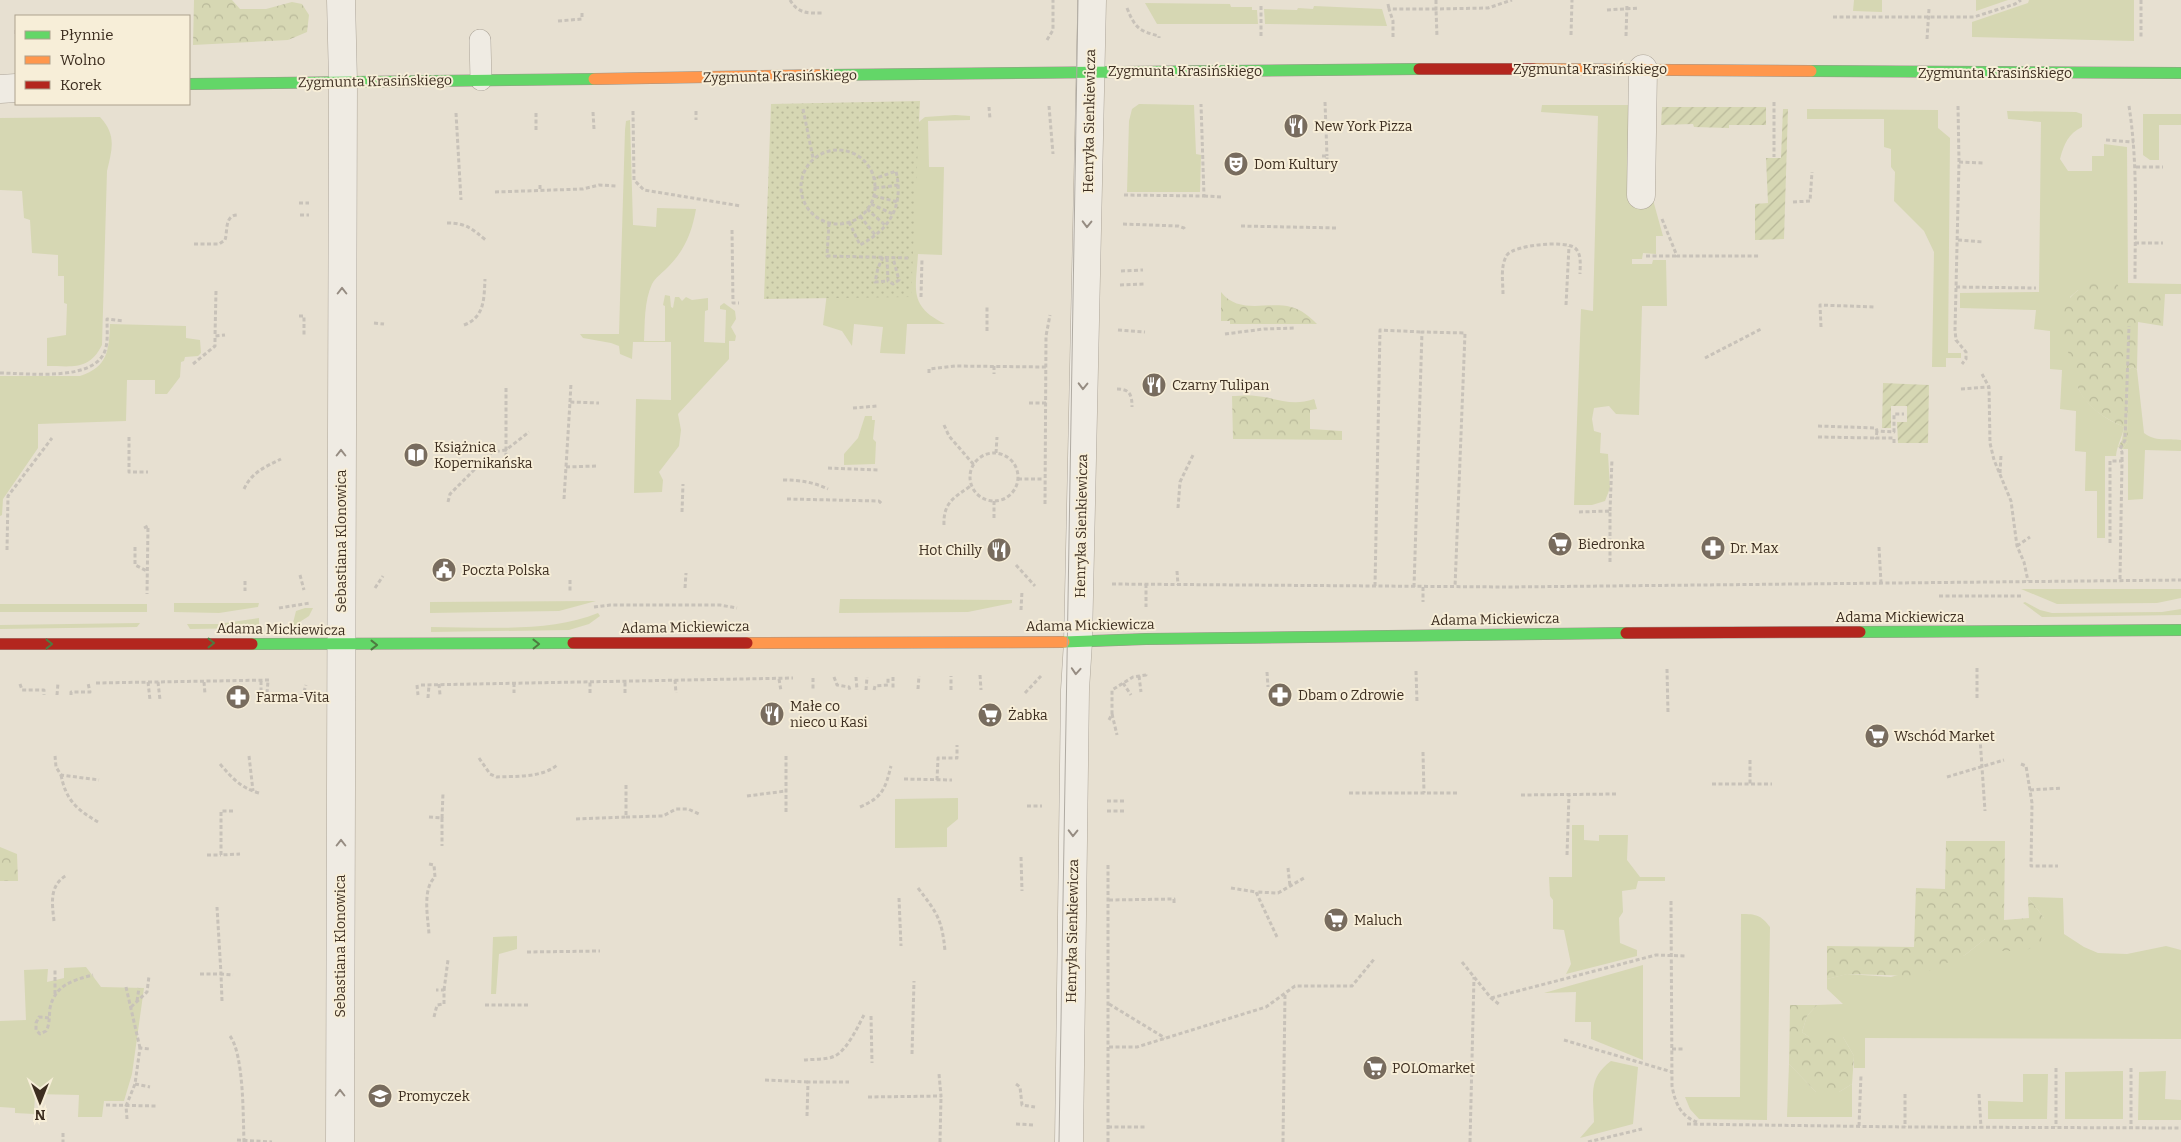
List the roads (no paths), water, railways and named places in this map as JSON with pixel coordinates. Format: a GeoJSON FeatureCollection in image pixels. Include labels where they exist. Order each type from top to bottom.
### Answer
{"type":"FeatureCollection","features":[{"type":"Feature","properties":{"kind":"street","name":"Sebastiana Klonowica"},"geometry":{"type":"LineString","coordinates":[[340,1142],[343,81],[341,0]]}},
{"type":"Feature","properties":{"kind":"street","name":"Henryka Sienkiewicza"},"geometry":{"type":"LineString","coordinates":[[1068,1142],[1075,690],[1078,642],[1092,0]]}},
{"type":"Feature","properties":{"kind":"street","name":"Zygmunta Krasińskiego"},"geometry":{"type":"LineString","coordinates":[[190,84],[1090,72],[1643,69],[2009,74],[2181,73]]}},
{"type":"Feature","properties":{"kind":"street"},"geometry":{"type":"LineString","coordinates":[[1641,195],[1643,69]]}},
{"type":"Feature","properties":{"kind":"street"},"geometry":{"type":"LineString","coordinates":[[0,89],[15,88]]}},
{"type":"Feature","properties":{"kind":"street","name":"Adama Mickiewicza"},"geometry":{"type":"LineString","coordinates":[[0,644],[270,642],[340,645],[746,642],[1227,642],[1513,634],[2181,630]]}},
{"type":"Feature","properties":{"kind":"lane"},"geometry":{"type":"LineString","coordinates":[[480,40],[482,80]]}},
{"type":"Feature","properties":{"kind":"tram line"},"geometry":{"type":"LineString","coordinates":[[1059,1142],[1078,0]]}},
{"type":"Feature","properties":{"kind":"place","name":"New York Pizza"},"geometry":{"type":"Point","coordinates":[1296,126]}},
{"type":"Feature","properties":{"kind":"place","name":"Dom Kultury"},"geometry":{"type":"Point","coordinates":[1236,164]}},
{"type":"Feature","properties":{"kind":"place","name":"Czarny Tulipan"},"geometry":{"type":"Point","coordinates":[1154,385]}},
{"type":"Feature","properties":{"kind":"place","name":"Książnica Kopernikańska"},"geometry":{"type":"Point","coordinates":[416,455]}},
{"type":"Feature","properties":{"kind":"place","name":"Biedronka"},"geometry":{"type":"Point","coordinates":[1560,544]}},
{"type":"Feature","properties":{"kind":"place","name":"Dr. Max"},"geometry":{"type":"Point","coordinates":[1713,548]}},
{"type":"Feature","properties":{"kind":"place","name":"Hot Chilly"},"geometry":{"type":"Point","coordinates":[999,550]}},
{"type":"Feature","properties":{"kind":"place","name":"Poczta Polska"},"geometry":{"type":"Point","coordinates":[444,570]}},
{"type":"Feature","properties":{"kind":"place","name":"Dbam o Zdrowie"},"geometry":{"type":"Point","coordinates":[1280,695]}},
{"type":"Feature","properties":{"kind":"place","name":"Farma-Vita"},"geometry":{"type":"Point","coordinates":[238,697]}},
{"type":"Feature","properties":{"kind":"place","name":"Małe co nieco u Kasi"},"geometry":{"type":"Point","coordinates":[772,714]}},
{"type":"Feature","properties":{"kind":"place","name":"Żabka"},"geometry":{"type":"Point","coordinates":[990,715]}},
{"type":"Feature","properties":{"kind":"place","name":"Wschód Market"},"geometry":{"type":"Point","coordinates":[1877,736]}},
{"type":"Feature","properties":{"kind":"place","name":"Maluch"},"geometry":{"type":"Point","coordinates":[1336,920]}},
{"type":"Feature","properties":{"kind":"place","name":"POLOmarket"},"geometry":{"type":"Point","coordinates":[1375,1068]}},
{"type":"Feature","properties":{"kind":"place","name":"Promyczek"},"geometry":{"type":"Point","coordinates":[380,1096]}}]}
